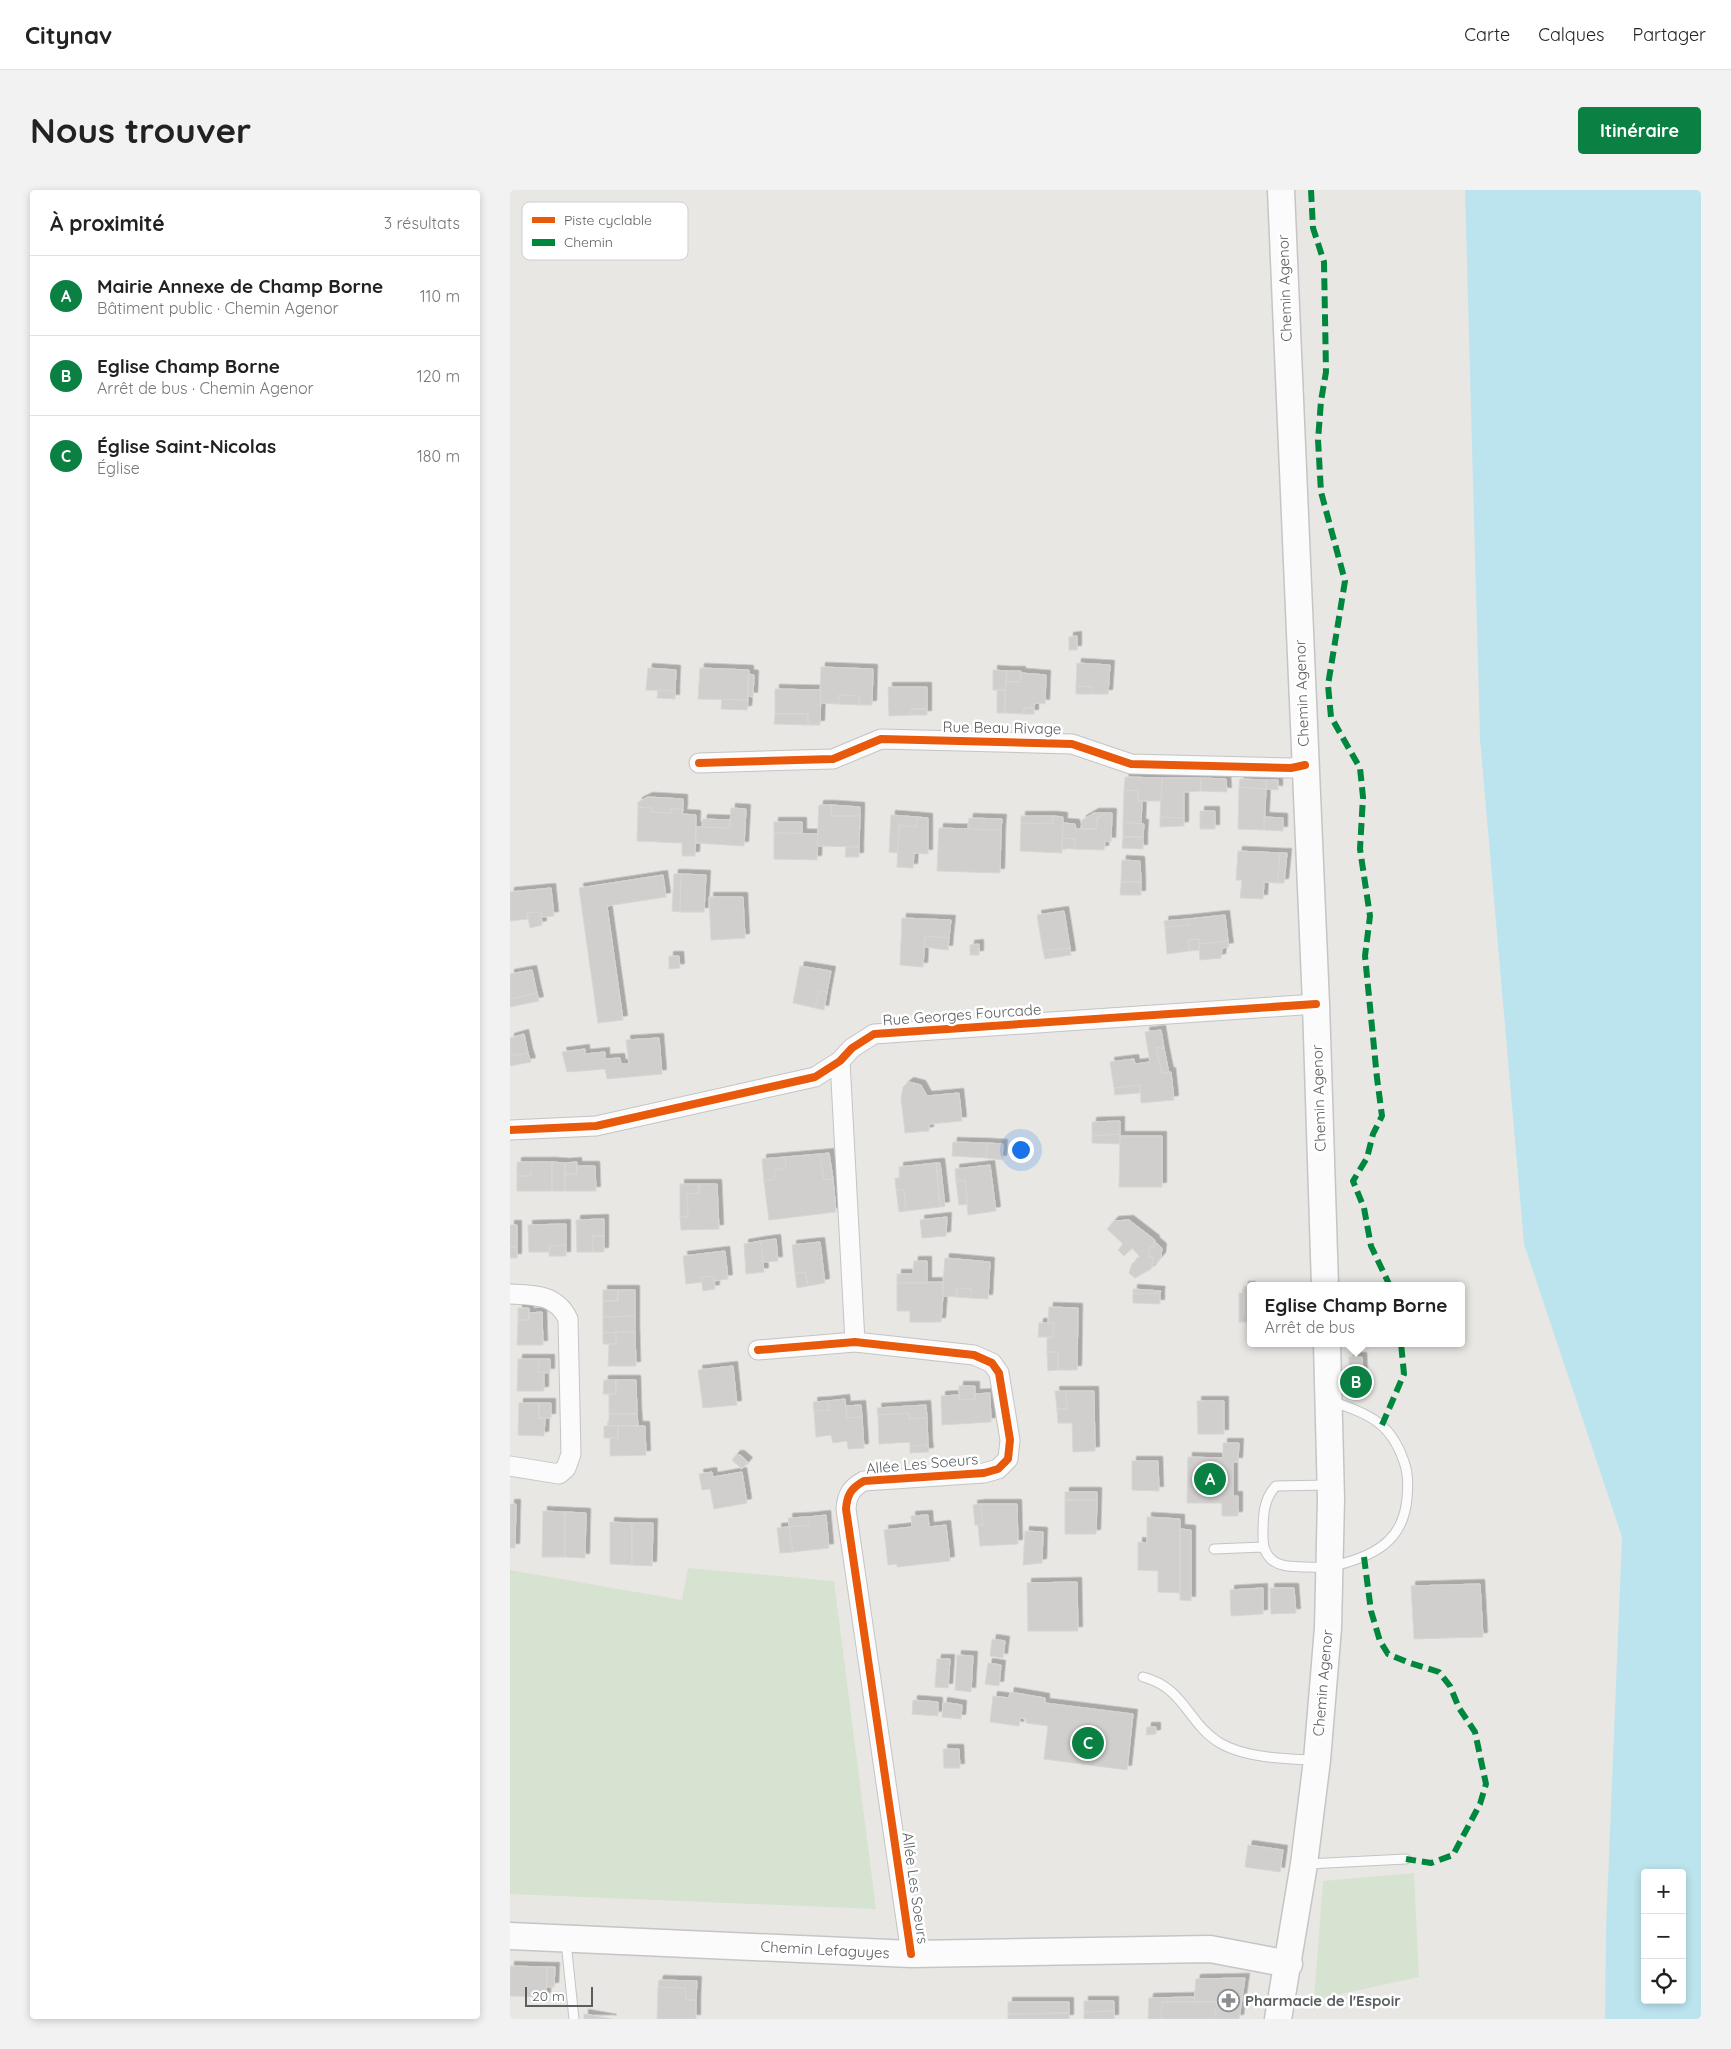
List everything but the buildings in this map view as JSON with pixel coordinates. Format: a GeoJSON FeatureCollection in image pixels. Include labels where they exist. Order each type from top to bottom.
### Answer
{"type":"FeatureCollection","features":[{"type":"Feature","properties":{"kind":"main road","name":"Chemin Agenor"},"geometry":{"type":"LineString","coordinates":[[1281,190],[1316,1004],[1325,1282]]}},
{"type":"Feature","properties":{"kind":"main road","name":"Chemin Agenor"},"geometry":{"type":"LineString","coordinates":[[1278,2019],[1289,1964],[1304,1864],[1317,1760],[1328,1628],[1331,1485],[1327,1347]]}},
{"type":"Feature","properties":{"kind":"main road","name":"Chemin Lefaguyes"},"geometry":{"type":"LineString","coordinates":[[510,1936],[911,1954],[1210,1949],[1289,1964]]}},
{"type":"Feature","properties":{"kind":"street","name":"Rue Beau Rivage"},"geometry":{"type":"LineString","coordinates":[[699,763],[833,759],[881,739],[1072,744],[1131,764],[1291,768],[1305,765]]}},
{"type":"Feature","properties":{"kind":"street","name":"Rue Georges Fourcade"},"geometry":{"type":"LineString","coordinates":[[510,1130],[596,1126],[815,1077],[840,1061],[852,1048],[874,1034],[1316,1004]]}},
{"type":"Feature","properties":{"kind":"street"},"geometry":{"type":"LineString","coordinates":[[840,1061],[855,1342]]}},
{"type":"Feature","properties":{"kind":"street"},"geometry":{"type":"LineString","coordinates":[[510,1120],[533,1129]]}},
{"type":"Feature","properties":{"kind":"street"},"geometry":{"type":"LineString","coordinates":[[510,1294],[535,1295],[552,1300],[563,1309],[568,1319],[571,1454],[566,1468],[560,1474],[510,1466]]}},
{"type":"Feature","properties":{"kind":"street","name":"Allée Les Soeurs"},"geometry":{"type":"LineString","coordinates":[[758,1350],[855,1342],[974,1355],[992,1363],[999,1373],[1010,1440],[1008,1459],[998,1469],[984,1473],[864,1481],[856,1486],[847,1497],[847,1519],[911,1954]]}},
{"type":"Feature","properties":{"kind":"lane"},"geometry":{"type":"LineString","coordinates":[[1328,1400],[1364,1412],[1382,1425],[1391,1435],[1402,1456],[1408,1475],[1406,1511],[1396,1534],[1382,1547],[1364,1557],[1330,1567],[1286,1566],[1272,1560],[1263,1547],[1265,1500],[1270,1493],[1276,1486],[1331,1485]]}},
{"type":"Feature","properties":{"kind":"lane"},"geometry":{"type":"LineString","coordinates":[[1214,1549],[1263,1547]]}},
{"type":"Feature","properties":{"kind":"lane"},"geometry":{"type":"LineString","coordinates":[[1143,1677],[1157,1680],[1172,1691],[1205,1731],[1221,1744],[1272,1758],[1317,1760]]}},
{"type":"Feature","properties":{"kind":"lane"},"geometry":{"type":"LineString","coordinates":[[1304,1864],[1406,1859]]}},
{"type":"Feature","properties":{"kind":"lane"},"geometry":{"type":"LineString","coordinates":[[566,1939],[574,2019]]}},
{"type":"Feature","properties":{"kind":"green space"},"geometry":{"type":"Polygon","coordinates":[[[688,1568],[834,1581],[876,1909],[510,1894],[510,1570],[682,1600],[688,1568]]]}},
{"type":"Feature","properties":{"kind":"green space"},"geometry":{"type":"Polygon","coordinates":[[[1414,1873],[1419,1977],[1314,2000],[1323,1881],[1414,1873]]]}},
{"type":"Feature","properties":{"kind":"water"},"geometry":{"type":"Polygon","coordinates":[[[1465,190],[1701,190],[1701,2019],[1605,2019],[1606,1929],[1622,1537],[1524,1244],[1480,739],[1465,190]]]}},
{"type":"Feature","properties":{"kind":"marked path"},"geometry":{"type":"LineString","coordinates":[[1311,190],[1313,228],[1324,262],[1326,372],[1321,401],[1318,440],[1321,492],[1345,581],[1328,685],[1331,717],[1360,768],[1363,797],[1360,849],[1370,916],[1365,956],[1382,1116],[1373,1134],[1367,1158],[1353,1181],[1364,1208],[1371,1246],[1388,1282]]}},
{"type":"Feature","properties":{"kind":"marked path"},"geometry":{"type":"LineString","coordinates":[[1382,1425],[1404,1374],[1401,1347]]}},
{"type":"Feature","properties":{"kind":"marked path"},"geometry":{"type":"LineString","coordinates":[[1364,1557],[1371,1611],[1380,1641],[1388,1654],[1439,1672],[1450,1686],[1459,1708],[1475,1732],[1486,1784],[1480,1804],[1453,1855],[1431,1863],[1406,1859]]}},
{"type":"Feature","properties":{"kind":"cycle path"},"geometry":{"type":"LineString","coordinates":[[699,763],[833,759],[881,739],[1072,744],[1131,764],[1291,768],[1305,765]]}},
{"type":"Feature","properties":{"kind":"cycle path"},"geometry":{"type":"LineString","coordinates":[[510,1130],[596,1126],[815,1077],[840,1061],[852,1048],[874,1034],[1316,1004]]}},
{"type":"Feature","properties":{"kind":"cycle path"},"geometry":{"type":"LineString","coordinates":[[758,1350],[855,1342],[974,1355],[992,1363],[999,1373],[1010,1440],[1008,1459],[998,1469],[984,1473],[864,1481],[853,1489],[846,1509],[911,1954]]}},
{"type":"Feature","properties":{"kind":"place","name":"Eglise Champ Borne"},"geometry":{"type":"Point","coordinates":[1356,1382]}},
{"type":"Feature","properties":{"kind":"place","name":"Mairie Annexe de Champ Borne"},"geometry":{"type":"Point","coordinates":[1210,1479]}},
{"type":"Feature","properties":{"kind":"place","name":"Église Saint-Nicolas"},"geometry":{"type":"Point","coordinates":[1088,1743]}},
{"type":"Feature","properties":{"kind":"place","name":"Pharmacie de l'Espoir"},"geometry":{"type":"Point","coordinates":[1229,2001]}}]}
